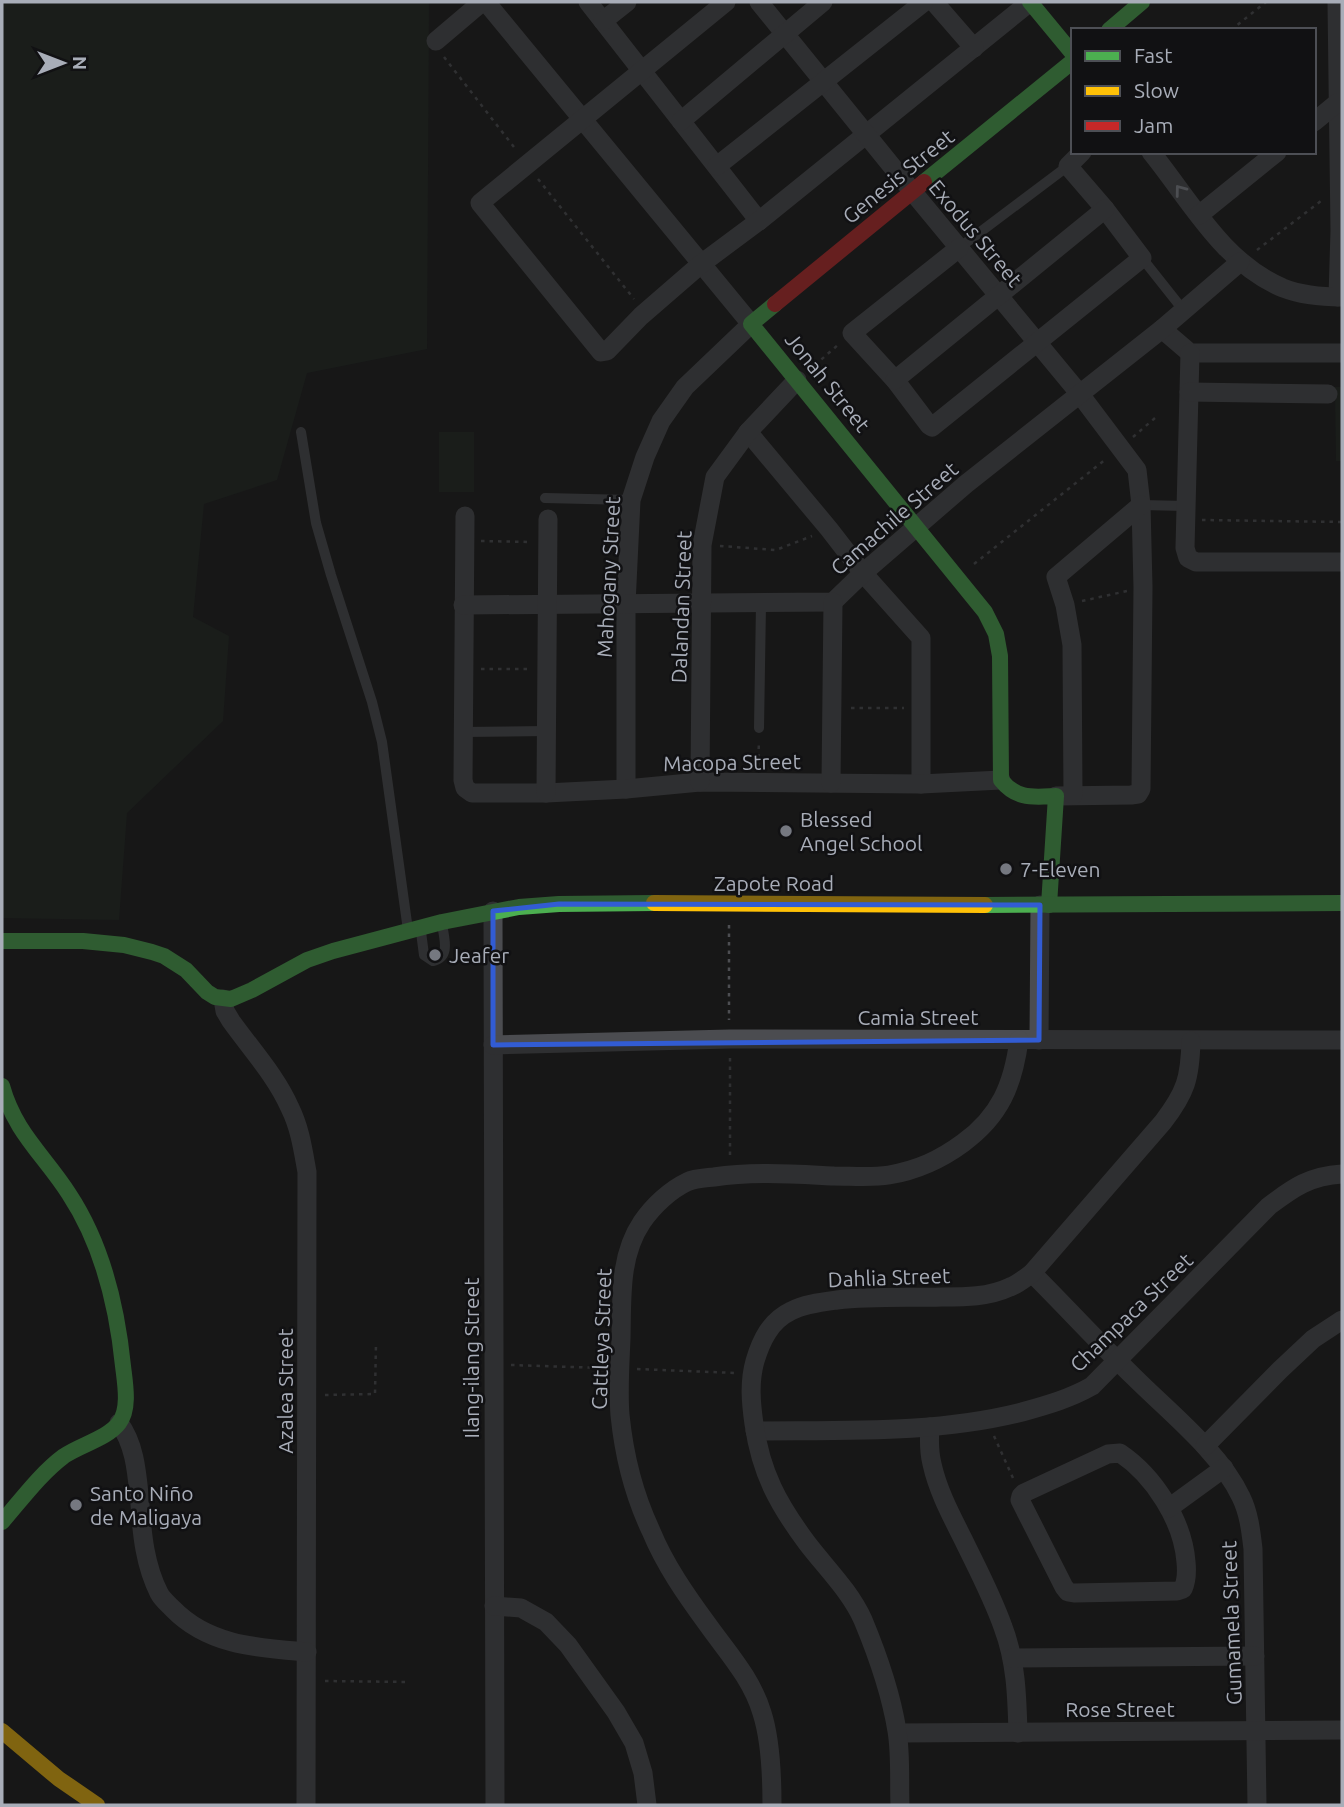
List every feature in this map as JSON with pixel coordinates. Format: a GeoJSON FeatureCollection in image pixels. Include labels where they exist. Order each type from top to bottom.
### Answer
{"type":"FeatureCollection","features":[{"type":"Feature","properties":{"kind":"main road"},"geometry":{"type":"LineString","coordinates":[[1030,2],[1071,52]]}},
{"type":"Feature","properties":{"kind":"main road"},"geometry":{"type":"LineString","coordinates":[[1111,28],[1139,3]]}},
{"type":"Feature","properties":{"kind":"main road","name":"Genesis Street"},"geometry":{"type":"LineString","coordinates":[[751,324],[1071,63]]}},
{"type":"Feature","properties":{"kind":"main road","name":"Jonah Street"},"geometry":{"type":"LineString","coordinates":[[751,324],[985,612],[996,634],[1000,656],[1001,780]]}},
{"type":"Feature","properties":{"kind":"main road"},"geometry":{"type":"LineString","coordinates":[[1001,780],[1006,788],[1017,796],[1065,795],[1045,905]]}},
{"type":"Feature","properties":{"kind":"main road","name":"Zapote Road"},"geometry":{"type":"LineString","coordinates":[[223,999],[238,997],[307,960],[333,951],[442,922],[519,907],[559,904],[1342,903]]}},
{"type":"Feature","properties":{"kind":"main road"},"geometry":{"type":"LineString","coordinates":[[2,941],[124,945],[152,952],[175,962],[207,992],[223,999]]}},
{"type":"Feature","properties":{"kind":"main road"},"geometry":{"type":"LineString","coordinates":[[2,1086],[16,1122],[69,1194],[93,1243],[114,1304],[120,1337],[124,1397],[124,1412],[119,1423],[72,1450],[9,1501],[2,1522]]}},
{"type":"Feature","properties":{"kind":"main road"},"geometry":{"type":"LineString","coordinates":[[2,1731],[59,1779],[97,1805]]}},
{"type":"Feature","properties":{"kind":"street"},"geometry":{"type":"LineString","coordinates":[[436,41],[484,2]]}},
{"type":"Feature","properties":{"kind":"street","name":"Jonah Street"},"geometry":{"type":"LineString","coordinates":[[484,2],[751,324]]}},
{"type":"Feature","properties":{"kind":"street"},"geometry":{"type":"LineString","coordinates":[[588,2],[759,221]]}},
{"type":"Feature","properties":{"kind":"street"},"geometry":{"type":"LineString","coordinates":[[603,21],[627,2]]}},
{"type":"Feature","properties":{"kind":"street"},"geometry":{"type":"LineString","coordinates":[[726,2],[480,203],[601,352],[607,351],[641,316],[701,264],[759,221],[1030,2]]}},
{"type":"Feature","properties":{"kind":"street","name":"Exodus Street"},"geometry":{"type":"LineString","coordinates":[[759,2],[958,248],[1080,393],[1138,470],[1143,587],[1141,789],[1138,794],[1065,795]]}},
{"type":"Feature","properties":{"kind":"street"},"geometry":{"type":"LineString","coordinates":[[681,121],[824,2]]}},
{"type":"Feature","properties":{"kind":"street"},"geometry":{"type":"LineString","coordinates":[[717,166],[924,2]]}},
{"type":"Feature","properties":{"kind":"street"},"geometry":{"type":"LineString","coordinates":[[934,2],[974,48]]}},
{"type":"Feature","properties":{"kind":"street"},"geometry":{"type":"LineString","coordinates":[[1153,154],[1199,215],[1240,262],[1284,288],[1308,295],[1340,297],[1340,44],[1337,2]]}},
{"type":"Feature","properties":{"kind":"street"},"geometry":{"type":"LineString","coordinates":[[1316,121],[1340,103]]}},
{"type":"Feature","properties":{"kind":"street"},"geometry":{"type":"LineString","coordinates":[[958,248],[852,333],[895,380],[932,427],[1142,258],[1068,166],[1080,154]]}},
{"type":"Feature","properties":{"kind":"street"},"geometry":{"type":"LineString","coordinates":[[1199,215],[1275,154]]}},
{"type":"Feature","properties":{"kind":"street"},"geometry":{"type":"LineString","coordinates":[[895,380],[1104,209]]}},
{"type":"Feature","properties":{"kind":"street","name":"Camachile Street"},"geometry":{"type":"LineString","coordinates":[[463,605],[833,602],[917,526],[1162,329],[1240,262]]}},
{"type":"Feature","properties":{"kind":"street","name":"Mahogany Street"},"geometry":{"type":"LineString","coordinates":[[626,789],[626,604],[631,500],[645,457],[661,421],[685,387],[751,324]]}},
{"type":"Feature","properties":{"kind":"street"},"geometry":{"type":"LineString","coordinates":[[1162,329],[1190,353],[1342,353]]}},
{"type":"Feature","properties":{"kind":"street"},"geometry":{"type":"LineString","coordinates":[[1190,353],[1185,548],[1188,558],[1196,562],[1342,562]]}},
{"type":"Feature","properties":{"kind":"street","name":"Dalandan Street"},"geometry":{"type":"LineString","coordinates":[[699,782],[702,545],[716,477],[748,432],[797,380]]}},
{"type":"Feature","properties":{"kind":"street"},"geometry":{"type":"LineString","coordinates":[[1189,392],[1328,394]]}},
{"type":"Feature","properties":{"kind":"street"},"geometry":{"type":"LineString","coordinates":[[748,432],[863,573],[921,638],[921,784]]}},
{"type":"Feature","properties":{"kind":"street"},"geometry":{"type":"LineString","coordinates":[[1065,795],[1072,645],[1065,605],[1056,577],[1141,505]]}},
{"type":"Feature","properties":{"kind":"street"},"geometry":{"type":"LineString","coordinates":[[463,732],[465,516]]}},
{"type":"Feature","properties":{"kind":"street"},"geometry":{"type":"LineString","coordinates":[[546,793],[548,519]]}},
{"type":"Feature","properties":{"kind":"street"},"geometry":{"type":"LineString","coordinates":[[831,783],[833,602]]}},
{"type":"Feature","properties":{"kind":"street","name":"Macopa Street"},"geometry":{"type":"LineString","coordinates":[[463,732],[463,780],[465,788],[472,793],[546,793],[699,782],[921,784],[1001,780]]}},
{"type":"Feature","properties":{"kind":"street"},"geometry":{"type":"LineString","coordinates":[[1039,1040],[1045,905]]}},
{"type":"Feature","properties":{"kind":"street","name":"Ilang-ilang Street"},"geometry":{"type":"LineString","coordinates":[[493,911],[495,1805]]}},
{"type":"Feature","properties":{"kind":"street","name":"Azalea Street"},"geometry":{"type":"LineString","coordinates":[[223,999],[225,1011],[231,1021],[282,1092],[291,1109],[302,1141],[307,1172],[306,1805]]}},
{"type":"Feature","properties":{"kind":"street","name":"Camia Street"},"geometry":{"type":"LineString","coordinates":[[493,1045],[730,1039],[1342,1040]]}},
{"type":"Feature","properties":{"kind":"street","name":"Cattleya Street"},"geometry":{"type":"LineString","coordinates":[[772,1805],[772,1772],[762,1714],[753,1690],[740,1667],[671,1572],[651,1532],[634,1487],[620,1413],[623,1279],[628,1248],[643,1221],[663,1198],[689,1181],[730,1174],[887,1175],[915,1169],[943,1158],[976,1133],[1000,1106],[1017,1058],[1019,1040]]}},
{"type":"Feature","properties":{"kind":"street","name":"Dahlia Street"},"geometry":{"type":"LineString","coordinates":[[900,1805],[898,1733],[879,1659],[861,1616],[836,1577],[786,1513],[771,1487],[760,1459],[751,1403],[752,1374],[761,1342],[772,1325],[790,1311],[819,1302],[854,1298],[969,1297],[992,1294],[1012,1287],[1032,1273],[1178,1102],[1186,1084],[1191,1041]]}},
{"type":"Feature","properties":{"kind":"street","name":"Champaca Street"},"geometry":{"type":"LineString","coordinates":[[755,1431],[930,1427],[987,1421],[1055,1404],[1092,1386],[1269,1206],[1294,1186],[1324,1175],[1342,1174]]}},
{"type":"Feature","properties":{"kind":"street","name":"Gumamela Street"},"geometry":{"type":"LineString","coordinates":[[1032,1273],[1117,1361],[1205,1446],[1224,1468],[1242,1498],[1250,1524],[1253,1549],[1257,1805]]}},
{"type":"Feature","properties":{"kind":"street"},"geometry":{"type":"LineString","coordinates":[[1205,1446],[1296,1354],[1342,1320]]}},
{"type":"Feature","properties":{"kind":"street"},"geometry":{"type":"LineString","coordinates":[[119,1423],[132,1447],[143,1539],[149,1568],[160,1595],[181,1617],[202,1631],[226,1641],[252,1647],[307,1651]]}},
{"type":"Feature","properties":{"kind":"street"},"geometry":{"type":"LineString","coordinates":[[930,1427],[929,1447],[943,1500],[1005,1630],[1017,1690],[1018,1732]]}},
{"type":"Feature","properties":{"kind":"street"},"geometry":{"type":"LineString","coordinates":[[1120,1453],[1141,1472],[1169,1508],[1185,1551],[1187,1582],[1183,1589],[1177,1591],[1069,1592],[1063,1587],[1020,1500],[1021,1496],[1108,1454],[1120,1453]]}},
{"type":"Feature","properties":{"kind":"street"},"geometry":{"type":"LineString","coordinates":[[1169,1508],[1224,1468]]}},
{"type":"Feature","properties":{"kind":"street"},"geometry":{"type":"LineString","coordinates":[[494,1606],[521,1608],[546,1622],[568,1645],[616,1712],[634,1743],[643,1773],[647,1805]]}},
{"type":"Feature","properties":{"kind":"street"},"geometry":{"type":"LineString","coordinates":[[1012,1658],[1255,1656]]}},
{"type":"Feature","properties":{"kind":"street","name":"Rose Street"},"geometry":{"type":"LineString","coordinates":[[898,1733],[1342,1730]]}},
{"type":"Feature","properties":{"kind":"lane"},"geometry":{"type":"LineString","coordinates":[[958,248],[1068,166]]}},
{"type":"Feature","properties":{"kind":"lane"},"geometry":{"type":"LineString","coordinates":[[1142,258],[1184,311]]}},
{"type":"Feature","properties":{"kind":"lane"},"geometry":{"type":"LineString","coordinates":[[302,432],[316,523],[382,742],[415,929],[424,955],[433,961],[443,957],[445,953],[442,922]]}},
{"type":"Feature","properties":{"kind":"lane"},"geometry":{"type":"LineString","coordinates":[[545,498],[631,500]]}},
{"type":"Feature","properties":{"kind":"lane"},"geometry":{"type":"LineString","coordinates":[[1141,505],[1186,513]]}},
{"type":"Feature","properties":{"kind":"lane"},"geometry":{"type":"LineString","coordinates":[[759,728],[761,604]]}},
{"type":"Feature","properties":{"kind":"lane"},"geometry":{"type":"LineString","coordinates":[[463,732],[547,731]]}},
{"type":"Feature","properties":{"kind":"path"},"geometry":{"type":"LineString","coordinates":[[1234,28],[1266,2]]}},
{"type":"Feature","properties":{"kind":"path"},"geometry":{"type":"LineString","coordinates":[[1240,262],[1338,187]]}},
{"type":"Feature","properties":{"kind":"path"},"geometry":{"type":"LineString","coordinates":[[797,380],[852,333]]}},
{"type":"Feature","properties":{"kind":"path"},"geometry":{"type":"LineString","coordinates":[[958,577],[1155,418]]}},
{"type":"Feature","properties":{"kind":"path"},"geometry":{"type":"LineString","coordinates":[[1186,513],[1342,522]]}},
{"type":"Feature","properties":{"kind":"path"},"geometry":{"type":"LineString","coordinates":[[702,545],[776,550],[829,529]]}},
{"type":"Feature","properties":{"kind":"path"},"geometry":{"type":"LineString","coordinates":[[464,540],[548,542]]}},
{"type":"Feature","properties":{"kind":"path"},"geometry":{"type":"LineString","coordinates":[[1065,605],[1143,587]]}},
{"type":"Feature","properties":{"kind":"path"},"geometry":{"type":"LineString","coordinates":[[464,668],[547,669]]}},
{"type":"Feature","properties":{"kind":"path"},"geometry":{"type":"LineString","coordinates":[[831,708],[921,708]]}},
{"type":"Feature","properties":{"kind":"path"},"geometry":{"type":"LineString","coordinates":[[758,782],[759,728]]}},
{"type":"Feature","properties":{"kind":"path"},"geometry":{"type":"LineString","coordinates":[[307,1395],[375,1394],[376,1343]]}},
{"type":"Feature","properties":{"kind":"path"},"geometry":{"type":"LineString","coordinates":[[992,1431],[1021,1496]]}},
{"type":"Feature","properties":{"kind":"path"},"geometry":{"type":"LineString","coordinates":[[307,1681],[409,1682]]}},
{"type":"Feature","properties":{"kind":"highlighted area"},"geometry":{"type":"Polygon","coordinates":[[[559,904],[1040,905],[1039,1040],[493,1045],[493,911],[559,904]]]}},
{"type":"Feature","properties":{"kind":"shaded area"},"geometry":{"type":"Polygon","coordinates":[[[2,2],[429,2],[427,349],[307,373],[277,480],[204,504],[193,617],[229,636],[223,721],[127,813],[119,920],[2,918],[2,2]]]}},
{"type":"Feature","properties":{"kind":"shaded area"},"geometry":{"type":"Polygon","coordinates":[[[1335,387],[1342,387],[1342,461],[1336,461],[1335,387]]]}},
{"type":"Feature","properties":{"kind":"shaded area"},"geometry":{"type":"Polygon","coordinates":[[[439,432],[474,432],[474,492],[439,492],[439,432]]]}},
{"type":"Feature","properties":{"kind":"traffic: fast"},"geometry":{"type":"LineString","coordinates":[[1030,2],[1071,52]]}},
{"type":"Feature","properties":{"kind":"traffic: fast"},"geometry":{"type":"LineString","coordinates":[[1111,28],[1142,2]]}},
{"type":"Feature","properties":{"kind":"traffic: fast"},"geometry":{"type":"LineString","coordinates":[[924,182],[1071,63]]}},
{"type":"Feature","properties":{"kind":"traffic: fast"},"geometry":{"type":"LineString","coordinates":[[775,304],[751,324],[985,612],[996,634],[1000,656],[1001,780],[1019,794],[1033,797],[1056,796],[1049,905]]}},
{"type":"Feature","properties":{"kind":"traffic: fast"},"geometry":{"type":"LineString","coordinates":[[2,941],[83,941],[124,945],[152,952],[186,970],[215,997],[231,999],[307,960],[442,922],[519,907],[654,903]]}},
{"type":"Feature","properties":{"kind":"traffic: fast"},"geometry":{"type":"LineString","coordinates":[[985,905],[1342,903]]}},
{"type":"Feature","properties":{"kind":"traffic: fast"},"geometry":{"type":"LineString","coordinates":[[2,1086],[22,1131],[69,1194],[91,1234],[106,1276],[117,1321],[126,1396],[125,1411],[119,1423],[101,1437],[55,1463],[2,1522]]}},
{"type":"Feature","properties":{"kind":"traffic: slow"},"geometry":{"type":"LineString","coordinates":[[654,903],[985,905]]}},
{"type":"Feature","properties":{"kind":"traffic: slow"},"geometry":{"type":"LineString","coordinates":[[2,1731],[59,1779],[97,1805]]}},
{"type":"Feature","properties":{"kind":"traffic: jam"},"geometry":{"type":"LineString","coordinates":[[775,304],[924,182]]}},
{"type":"Feature","properties":{"kind":"place","name":"Blessed Angel School"},"geometry":{"type":"Point","coordinates":[786,831]}},
{"type":"Feature","properties":{"kind":"place","name":"7-Eleven"},"geometry":{"type":"Point","coordinates":[1006,869]}},
{"type":"Feature","properties":{"kind":"place","name":"Jeafer"},"geometry":{"type":"Point","coordinates":[435,955]}},
{"type":"Feature","properties":{"kind":"place","name":"Santo Niño de Maligaya"},"geometry":{"type":"Point","coordinates":[76,1505]}}]}
